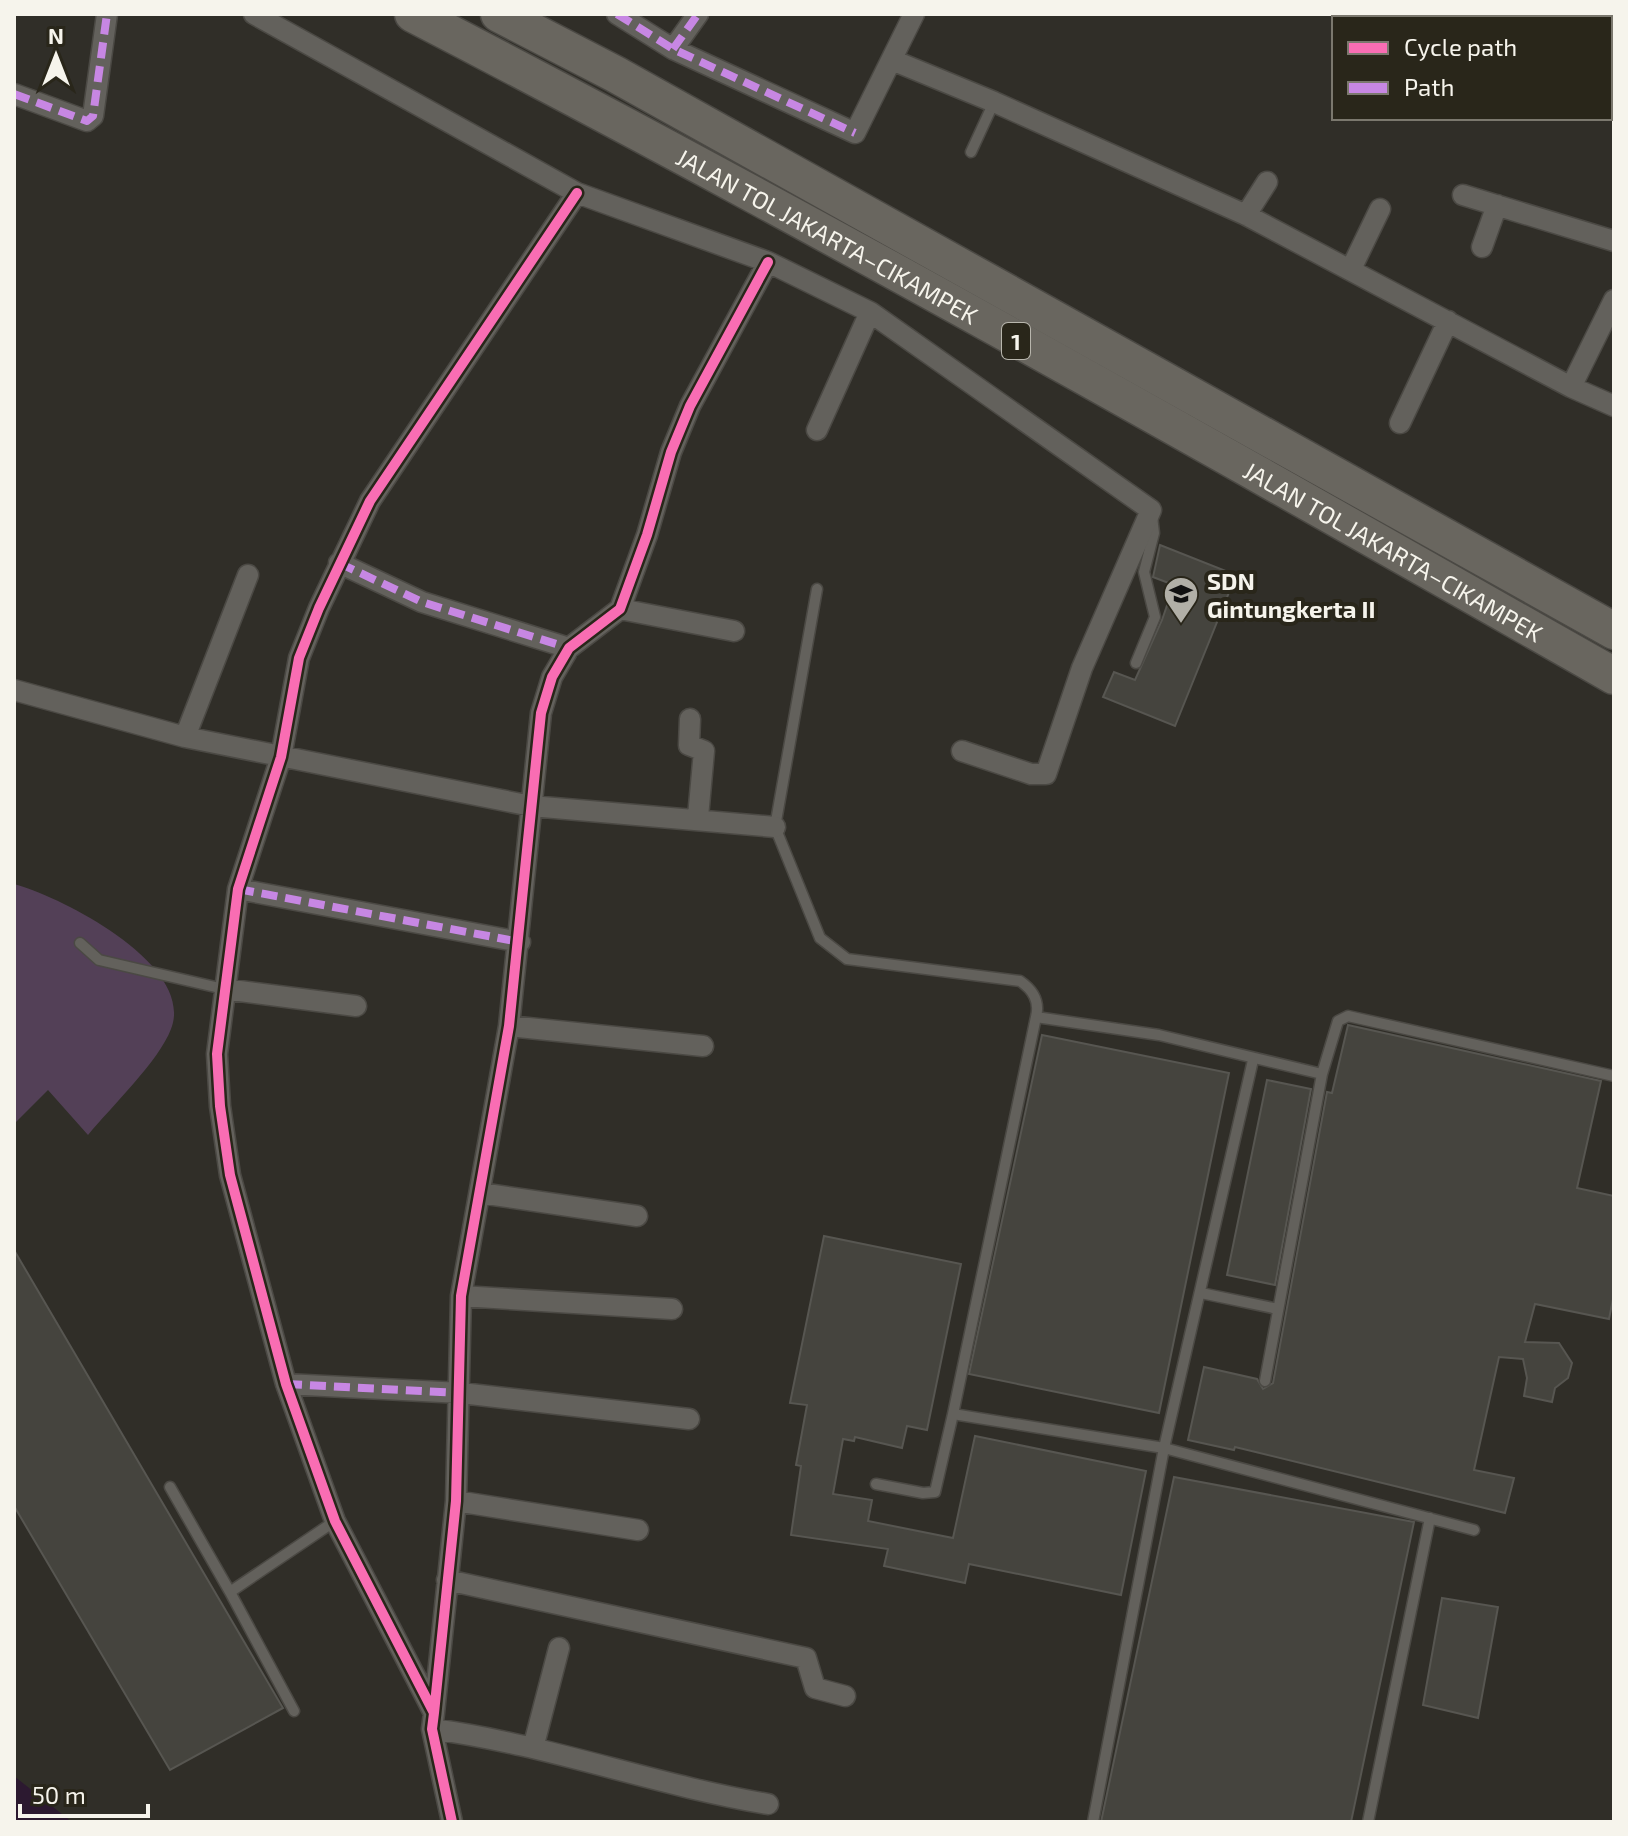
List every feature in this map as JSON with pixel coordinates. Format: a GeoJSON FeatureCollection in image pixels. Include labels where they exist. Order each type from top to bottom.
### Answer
{"type":"FeatureCollection","features":[{"type":"Feature","properties":{"kind":"highway","name":"JALAN TOL JAKARTA–CIKAMPEK"},"geometry":{"type":"LineString","coordinates":[[413,14],[652,140],[1302,499],[1614,676]]}},
{"type":"Feature","properties":{"kind":"highway","name":"JALAN TOL JAKARTA–CIKAMPEK"},"geometry":{"type":"LineString","coordinates":[[499,14],[615,74],[1277,440],[1614,631]]}},
{"type":"Feature","properties":{"kind":"street"},"geometry":{"type":"LineString","coordinates":[[14,94],[73,118],[87,121],[93,116],[107,14]]}},
{"type":"Feature","properties":{"kind":"street"},"geometry":{"type":"LineString","coordinates":[[254,14],[577,193],[768,262],[870,312],[1151,510],[1082,668],[1046,774],[1031,774],[962,751]]}},
{"type":"Feature","properties":{"kind":"street"},"geometry":{"type":"LineString","coordinates":[[617,14],[673,49],[855,133],[914,14]]}},
{"type":"Feature","properties":{"kind":"street"},"geometry":{"type":"LineString","coordinates":[[673,49],[698,14]]}},
{"type":"Feature","properties":{"kind":"street"},"geometry":{"type":"LineString","coordinates":[[892,60],[994,102],[1246,215],[1571,387],[1614,406]]}},
{"type":"Feature","properties":{"kind":"street"},"geometry":{"type":"LineString","coordinates":[[1246,215],[1267,182]]}},
{"type":"Feature","properties":{"kind":"street"},"geometry":{"type":"LineString","coordinates":[[452,1822],[433,1721],[335,1521],[286,1384],[230,1175],[220,1106],[217,1054],[238,889],[281,757],[299,658],[339,563],[370,501],[577,193]]}},
{"type":"Feature","properties":{"kind":"street"},"geometry":{"type":"LineString","coordinates":[[1463,195],[1614,241]]}},
{"type":"Feature","properties":{"kind":"street"},"geometry":{"type":"LineString","coordinates":[[1482,247],[1497,205]]}},
{"type":"Feature","properties":{"kind":"street"},"geometry":{"type":"LineString","coordinates":[[1351,269],[1380,209]]}},
{"type":"Feature","properties":{"kind":"street"},"geometry":{"type":"LineString","coordinates":[[433,1721],[456,1501],[461,1296],[509,1026],[541,713],[552,677],[569,648],[620,609],[647,535],[671,452],[690,406],[768,262]]}},
{"type":"Feature","properties":{"kind":"street"},"geometry":{"type":"LineString","coordinates":[[1571,387],[1614,300]]}},
{"type":"Feature","properties":{"kind":"street"},"geometry":{"type":"LineString","coordinates":[[817,430],[870,312]]}},
{"type":"Feature","properties":{"kind":"street"},"geometry":{"type":"LineString","coordinates":[[1400,423],[1448,321]]}},
{"type":"Feature","properties":{"kind":"street"},"geometry":{"type":"LineString","coordinates":[[339,563],[422,602],[569,648]]}},
{"type":"Feature","properties":{"kind":"street"},"geometry":{"type":"LineString","coordinates":[[185,737],[248,575]]}},
{"type":"Feature","properties":{"kind":"street"},"geometry":{"type":"LineString","coordinates":[[620,609],[734,631]]}},
{"type":"Feature","properties":{"kind":"street"},"geometry":{"type":"LineString","coordinates":[[14,690],[185,737],[531,806],[698,817],[775,827]]}},
{"type":"Feature","properties":{"kind":"street"},"geometry":{"type":"LineString","coordinates":[[690,719],[689,745],[704,751],[698,817]]}},
{"type":"Feature","properties":{"kind":"street"},"geometry":{"type":"LineString","coordinates":[[238,889],[520,942]]}},
{"type":"Feature","properties":{"kind":"street"},"geometry":{"type":"LineString","coordinates":[[224,989],[356,1006]]}},
{"type":"Feature","properties":{"kind":"street"},"geometry":{"type":"LineString","coordinates":[[509,1026],[703,1046]]}},
{"type":"Feature","properties":{"kind":"street"},"geometry":{"type":"LineString","coordinates":[[480,1193],[637,1216]]}},
{"type":"Feature","properties":{"kind":"street"},"geometry":{"type":"LineString","coordinates":[[461,1296],[672,1309]]}},
{"type":"Feature","properties":{"kind":"street"},"geometry":{"type":"LineString","coordinates":[[286,1384],[461,1393],[689,1419]]}},
{"type":"Feature","properties":{"kind":"street"},"geometry":{"type":"LineString","coordinates":[[456,1501],[638,1530]]}},
{"type":"Feature","properties":{"kind":"street"},"geometry":{"type":"LineString","coordinates":[[447,1580],[806,1658],[815,1688],[845,1696]]}},
{"type":"Feature","properties":{"kind":"street"},"geometry":{"type":"LineString","coordinates":[[533,1748],[539,1690],[559,1648]]}},
{"type":"Feature","properties":{"kind":"street"},"geometry":{"type":"LineString","coordinates":[[433,1721],[656,1783],[768,1804]]}},
{"type":"Feature","properties":{"kind":"lane"},"geometry":{"type":"LineString","coordinates":[[971,152],[994,102]]}},
{"type":"Feature","properties":{"kind":"lane"},"geometry":{"type":"LineString","coordinates":[[1136,663],[1155,617],[1144,572],[1154,533],[1151,510]]}},
{"type":"Feature","properties":{"kind":"lane"},"geometry":{"type":"LineString","coordinates":[[817,589],[775,827],[820,938],[847,959],[1020,981],[1029,987],[1036,999],[1036,1017],[935,1492],[923,1493],[876,1484]]}},
{"type":"Feature","properties":{"kind":"lane"},"geometry":{"type":"LineString","coordinates":[[80,943],[99,960],[133,971],[160,971],[224,989]]}},
{"type":"Feature","properties":{"kind":"lane"},"geometry":{"type":"LineString","coordinates":[[1265,1381],[1322,1074],[1338,1021],[1348,1016],[1614,1076]]}},
{"type":"Feature","properties":{"kind":"lane"},"geometry":{"type":"LineString","coordinates":[[1036,1017],[1159,1035],[1253,1060],[1322,1074]]}},
{"type":"Feature","properties":{"kind":"lane"},"geometry":{"type":"LineString","coordinates":[[1093,1822],[1164,1448],[1253,1060]]}},
{"type":"Feature","properties":{"kind":"lane"},"geometry":{"type":"LineString","coordinates":[[1201,1293],[1278,1309]]}},
{"type":"Feature","properties":{"kind":"lane"},"geometry":{"type":"LineString","coordinates":[[953,1414],[1164,1448],[1474,1530]]}},
{"type":"Feature","properties":{"kind":"lane"},"geometry":{"type":"LineString","coordinates":[[170,1487],[294,1711]]}},
{"type":"Feature","properties":{"kind":"lane"},"geometry":{"type":"LineString","coordinates":[[1368,1822],[1430,1518]]}},
{"type":"Feature","properties":{"kind":"lane"},"geometry":{"type":"LineString","coordinates":[[230,1592],[335,1521]]}},
{"type":"Feature","properties":{"kind":"shaded area"},"geometry":{"type":"Polygon","coordinates":[[[14,884],[62,903],[120,937],[145,958],[164,981],[173,1005],[171,1029],[165,1042],[134,1084],[88,1135],[48,1090],[14,1124],[14,884]]]}},
{"type":"Feature","properties":{"kind":"shaded area"},"geometry":{"type":"Polygon","coordinates":[[[14,1776],[72,1822],[14,1822],[14,1776]]]}},
{"type":"Feature","properties":{"kind":"building","name":"SDN Gintungkerta II"},"geometry":{"type":"Polygon","coordinates":[[[1160,545],[1236,575],[1175,726],[1103,697],[1114,672],[1135,680],[1162,620],[1174,585],[1153,577],[1160,545]]]}},
{"type":"Feature","properties":{"kind":"building"},"geometry":{"type":"Polygon","coordinates":[[[1348,1025],[1601,1081],[1577,1188],[1614,1196],[1614,1294],[1609,1319],[1535,1304],[1525,1342],[1559,1343],[1572,1363],[1568,1378],[1555,1388],[1552,1402],[1524,1396],[1527,1378],[1523,1359],[1499,1357],[1474,1470],[1514,1478],[1505,1513],[1235,1447],[1234,1450],[1188,1440],[1204,1367],[1257,1379],[1263,1389],[1273,1383],[1327,1092],[1332,1093],[1348,1025]]]}},
{"type":"Feature","properties":{"kind":"building"},"geometry":{"type":"Polygon","coordinates":[[[1042,1035],[1229,1073],[1159,1413],[969,1374],[1042,1035]]]}},
{"type":"Feature","properties":{"kind":"building"},"geometry":{"type":"Polygon","coordinates":[[[1267,1080],[1311,1089],[1275,1285],[1227,1275],[1267,1080]]]}},
{"type":"Feature","properties":{"kind":"building"},"geometry":{"type":"Polygon","coordinates":[[[824,1236],[961,1264],[927,1430],[907,1426],[902,1448],[855,1437],[854,1441],[843,1439],[833,1494],[872,1500],[868,1521],[953,1538],[975,1436],[1146,1471],[1121,1595],[969,1564],[965,1583],[884,1566],[888,1549],[791,1535],[801,1466],[796,1465],[807,1405],[790,1403],[824,1236]]]}},
{"type":"Feature","properties":{"kind":"building"},"geometry":{"type":"Polygon","coordinates":[[[14,1250],[283,1708],[170,1770],[14,1506],[14,1250]]]}},
{"type":"Feature","properties":{"kind":"building"},"geometry":{"type":"Polygon","coordinates":[[[1174,1477],[1414,1522],[1351,1822],[1101,1822],[1174,1477]]]}},
{"type":"Feature","properties":{"kind":"building"},"geometry":{"type":"Polygon","coordinates":[[[1442,1598],[1498,1607],[1478,1718],[1423,1705],[1442,1598]]]}},
{"type":"Feature","properties":{"kind":"marked path"},"geometry":{"type":"LineString","coordinates":[[14,94],[87,121],[93,116],[107,14]]}},
{"type":"Feature","properties":{"kind":"marked path"},"geometry":{"type":"LineString","coordinates":[[617,14],[673,49],[855,133]]}},
{"type":"Feature","properties":{"kind":"marked path"},"geometry":{"type":"LineString","coordinates":[[673,49],[698,14]]}},
{"type":"Feature","properties":{"kind":"marked path"},"geometry":{"type":"LineString","coordinates":[[339,563],[422,602],[569,648]]}},
{"type":"Feature","properties":{"kind":"marked path"},"geometry":{"type":"LineString","coordinates":[[238,889],[520,942]]}},
{"type":"Feature","properties":{"kind":"marked path"},"geometry":{"type":"LineString","coordinates":[[286,1384],[461,1393]]}},
{"type":"Feature","properties":{"kind":"cycle path"},"geometry":{"type":"LineString","coordinates":[[452,1822],[432,1729],[434,1713],[335,1521],[286,1384],[230,1175],[220,1106],[217,1054],[238,889],[281,757],[299,658],[319,608],[370,501],[577,193]]}},
{"type":"Feature","properties":{"kind":"cycle path"},"geometry":{"type":"LineString","coordinates":[[434,1713],[456,1501],[461,1296],[509,1026],[541,713],[552,677],[569,648],[620,609],[647,535],[671,452],[690,406],[768,262]]}},
{"type":"Feature","properties":{"kind":"place","name":"SDN Gintungkerta II"},"geometry":{"type":"Point","coordinates":[1181,625]}}]}
